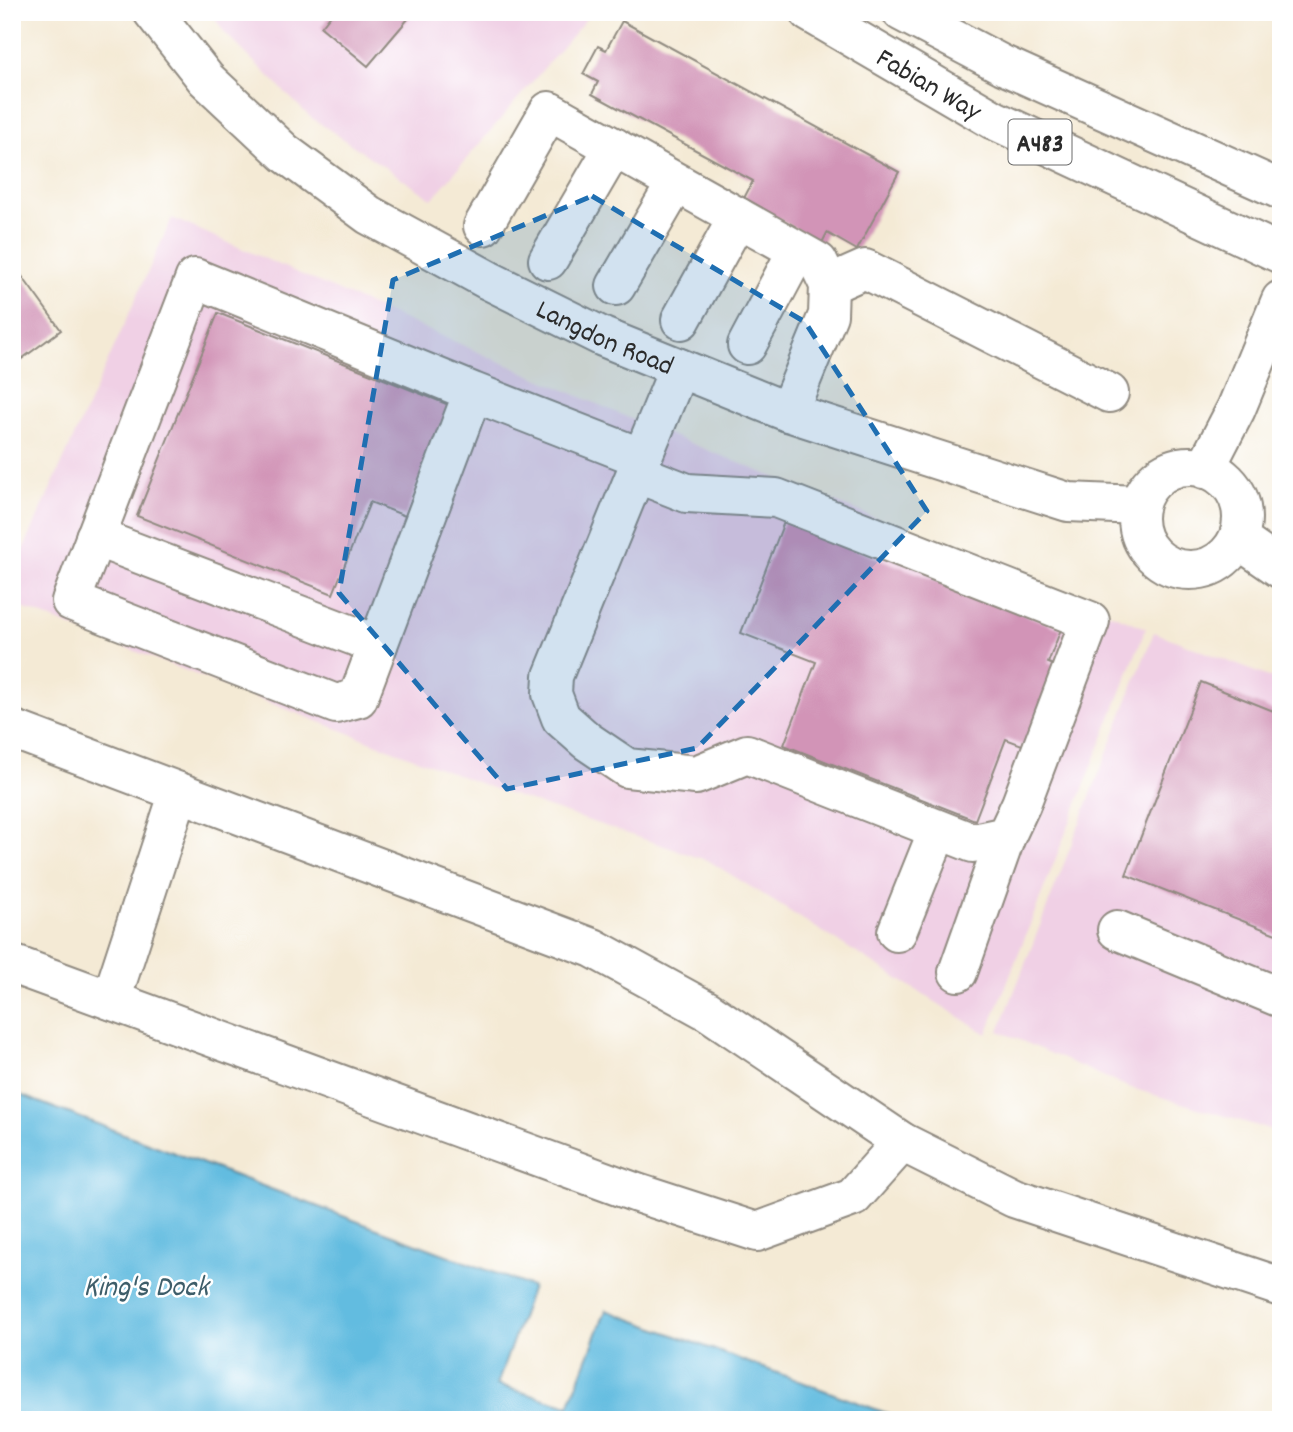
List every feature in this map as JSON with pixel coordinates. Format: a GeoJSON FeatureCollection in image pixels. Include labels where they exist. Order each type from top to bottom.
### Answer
{"type":"FeatureCollection","features":[{"type":"Feature","properties":{"kind":"main road","name":"Langdon Road"},"geometry":{"type":"LineString","coordinates":[[153,12],[206,79],[285,153],[369,215],[488,280],[603,337],[788,412],[1068,502],[1139,505]]}},
{"type":"Feature","properties":{"kind":"main road","name":"Fabian Way"},"geometry":{"type":"LineString","coordinates":[[809,12],[994,120],[1281,254]]}},
{"type":"Feature","properties":{"kind":"main road","name":"Fabian Way"},"geometry":{"type":"LineString","coordinates":[[902,12],[1003,65],[1281,190]]}},
{"type":"Feature","properties":{"kind":"main road"},"geometry":{"type":"LineString","coordinates":[[483,226],[549,111],[818,262],[829,285],[828,315],[788,412]]}},
{"type":"Feature","properties":{"kind":"main road"},"geometry":{"type":"LineString","coordinates":[[548,260],[614,147]]}},
{"type":"Feature","properties":{"kind":"main road"},"geometry":{"type":"LineString","coordinates":[[617,286],[676,183]]}},
{"type":"Feature","properties":{"kind":"main road"},"geometry":{"type":"LineString","coordinates":[[681,320],[738,217]]}},
{"type":"Feature","properties":{"kind":"main road"},"geometry":{"type":"LineString","coordinates":[[747,345],[797,251]]}},
{"type":"Feature","properties":{"kind":"main road"},"geometry":{"type":"LineString","coordinates":[[829,285],[865,269],[1109,393]]}},
{"type":"Feature","properties":{"kind":"main road"},"geometry":{"type":"LineString","coordinates":[[473,393],[358,698],[336,704],[71,601],[195,278],[473,393],[639,465],[687,493],[776,498],[1090,621],[1021,804],[1006,836],[958,972]]}},
{"type":"Feature","properties":{"kind":"main road"},"geometry":{"type":"LineString","coordinates":[[1205,469],[1236,409],[1281,300]]}},
{"type":"Feature","properties":{"kind":"main road"},"geometry":{"type":"LineString","coordinates":[[679,368],[553,676],[552,694],[561,718],[587,741],[627,768],[696,775],[747,754],[973,843],[1006,836]]}},
{"type":"Feature","properties":{"kind":"main road"},"geometry":{"type":"LineString","coordinates":[[1188,466],[1205,469],[1220,476],[1233,489],[1240,505],[1242,522],[1238,539],[1228,554],[1215,564],[1199,570],[1181,570],[1165,564],[1151,554],[1142,539],[1138,522],[1139,505],[1146,489],[1164,473],[1188,466]]}},
{"type":"Feature","properties":{"kind":"main road"},"geometry":{"type":"LineString","coordinates":[[95,537],[378,645]]}},
{"type":"Feature","properties":{"kind":"main road"},"geometry":{"type":"LineString","coordinates":[[1238,539],[1281,569]]}},
{"type":"Feature","properties":{"kind":"main road"},"geometry":{"type":"LineString","coordinates":[[12,729],[593,948],[708,1011],[902,1142],[1014,1198],[1281,1287]]}},
{"type":"Feature","properties":{"kind":"main road"},"geometry":{"type":"LineString","coordinates":[[111,1000],[179,792]]}},
{"type":"Feature","properties":{"kind":"main road"},"geometry":{"type":"LineString","coordinates":[[897,932],[938,830]]}},
{"type":"Feature","properties":{"kind":"main road"},"geometry":{"type":"LineString","coordinates":[[1117,930],[1281,998]]}},
{"type":"Feature","properties":{"kind":"main road"},"geometry":{"type":"LineString","coordinates":[[12,964],[637,1193],[757,1232],[853,1197],[902,1142]]}},
{"type":"Feature","properties":{"kind":"highlighted area"},"geometry":{"type":"Polygon","coordinates":[[[592,196],[805,322],[927,511],[697,748],[507,789],[339,593],[393,280],[592,196]]]}},
{"type":"Feature","properties":{"kind":"shaded area"},"geometry":{"type":"Polygon","coordinates":[[[211,12],[592,12],[432,199],[309,116],[224,32],[211,12]]]}},
{"type":"Feature","properties":{"kind":"shaded area"},"geometry":{"type":"Polygon","coordinates":[[[172,218],[638,422],[1146,628],[987,1034],[709,861],[500,791],[12,604],[12,575],[172,218]]]}},
{"type":"Feature","properties":{"kind":"shaded area"},"geometry":{"type":"Polygon","coordinates":[[[1154,632],[1281,682],[1281,1133],[1128,1087],[999,1031],[1154,632]]]}},
{"type":"Feature","properties":{"kind":"water","name":"King's Dock"},"geometry":{"type":"Polygon","coordinates":[[[12,1092],[532,1287],[497,1385],[569,1406],[606,1310],[905,1420],[12,1420],[12,1092]]]}},
{"type":"Feature","properties":{"kind":"building"},"geometry":{"type":"Polygon","coordinates":[[[333,12],[414,12],[368,66],[321,27],[333,12]]]}},
{"type":"Feature","properties":{"kind":"building"},"geometry":{"type":"Polygon","coordinates":[[[622,21],[899,172],[857,250],[827,233],[822,243],[743,200],[753,181],[592,94],[598,82],[583,74],[598,46],[606,50],[622,21]]]}},
{"type":"Feature","properties":{"kind":"building"},"geometry":{"type":"Polygon","coordinates":[[[16,268],[61,330],[12,366],[12,271],[16,268]]]}},
{"type":"Feature","properties":{"kind":"building"},"geometry":{"type":"Polygon","coordinates":[[[218,313],[449,405],[405,516],[370,502],[333,594],[137,516],[218,313]]]}},
{"type":"Feature","properties":{"kind":"building"},"geometry":{"type":"Polygon","coordinates":[[[784,522],[1061,629],[1048,663],[1070,671],[1038,751],[1006,739],[975,820],[784,745],[816,662],[741,633],[784,522]]]}},
{"type":"Feature","properties":{"kind":"building"},"geometry":{"type":"Polygon","coordinates":[[[1201,682],[1281,714],[1281,936],[1126,875],[1201,682]]]}}]}
